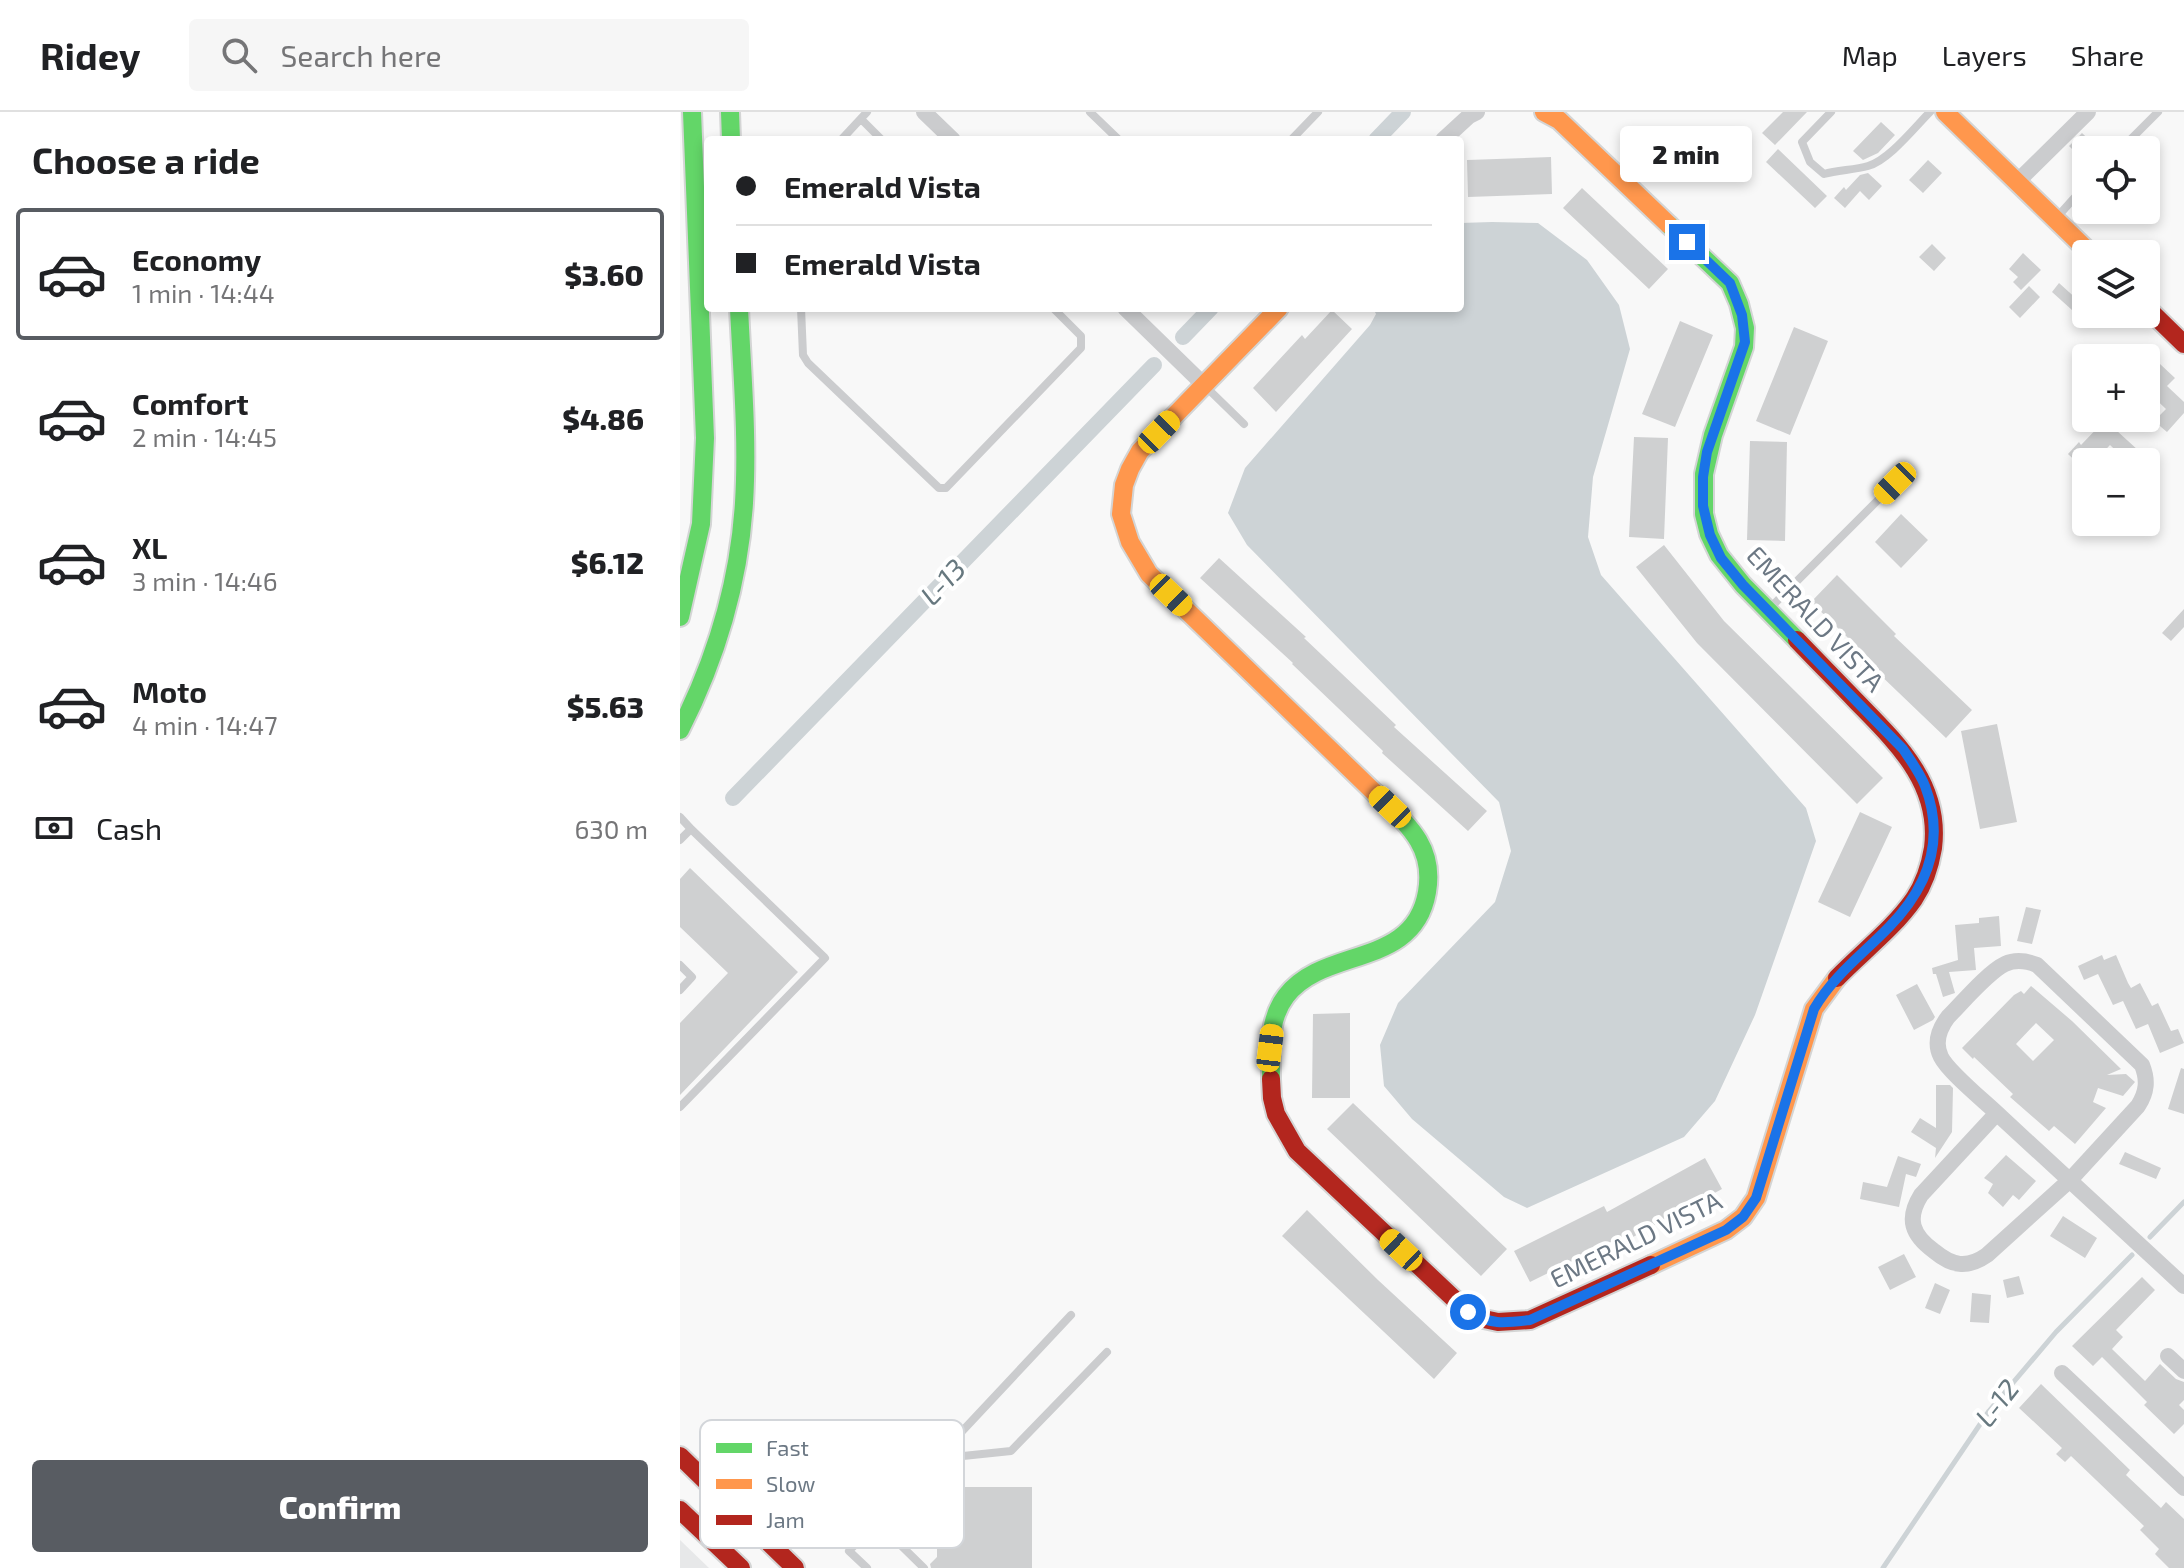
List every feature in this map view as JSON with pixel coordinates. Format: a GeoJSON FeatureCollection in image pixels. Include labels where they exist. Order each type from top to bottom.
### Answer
{"type":"FeatureCollection","features":[{"type":"Feature","properties":{"kind":"street"},"geometry":{"type":"LineString","coordinates":[[680,617],[688,554],[701,524],[705,438],[692,112]]}},
{"type":"Feature","properties":{"kind":"street"},"geometry":{"type":"LineString","coordinates":[[730,112],[731,136]]}},
{"type":"Feature","properties":{"kind":"street"},"geometry":{"type":"LineString","coordinates":[[924,112],[949,136]]}},
{"type":"Feature","properties":{"kind":"street"},"geometry":{"type":"LineString","coordinates":[[1447,136],[1477,112]]}},
{"type":"Feature","properties":{"kind":"street","name":"EMERALD VISTA"},"geometry":{"type":"LineString","coordinates":[[1275,312],[1140,451],[1127,474],[1121,494],[1120,519],[1132,548],[1149,574],[1412,829],[1426,851],[1430,876],[1424,907],[1411,930],[1392,944],[1313,972],[1293,987],[1279,1005],[1272,1025],[1270,1048],[1273,1107],[1281,1126],[1297,1151],[1468,1312],[1485,1322],[1530,1320],[1726,1230],[1743,1217],[1756,1198],[1814,1009],[1832,982],[1891,926],[1914,899],[1928,870],[1934,839],[1932,811],[1925,785],[1903,749],[1743,585],[1721,558],[1710,535],[1703,506],[1707,452],[1745,342],[1736,294],[1730,283],[1559,120],[1544,112]]}},
{"type":"Feature","properties":{"kind":"street"},"geometry":{"type":"LineString","coordinates":[[1945,112],[2076,240]]}},
{"type":"Feature","properties":{"kind":"street"},"geometry":{"type":"LineString","coordinates":[[2017,182],[2088,112]]}},
{"type":"Feature","properties":{"kind":"street"},"geometry":{"type":"LineString","coordinates":[[680,730],[693,705],[724,623],[741,534],[745,443],[739,312]]}},
{"type":"Feature","properties":{"kind":"street"},"geometry":{"type":"LineString","coordinates":[[1129,312],[1204,385]]}},
{"type":"Feature","properties":{"kind":"street"},"geometry":{"type":"LineString","coordinates":[[2160,321],[2184,344]]}},
{"type":"Feature","properties":{"kind":"street"},"geometry":{"type":"LineString","coordinates":[[1997,1113],[1915,1205],[1913,1226],[1918,1237],[1946,1261],[1967,1265],[1978,1261],[2070,1180],[2144,1097],[2146,1075],[2142,1065],[2037,965],[2027,961],[2015,961],[1995,970],[1941,1026],[1938,1037],[1941,1058],[1948,1068],[2070,1180],[2184,1286]]}},
{"type":"Feature","properties":{"kind":"street"},"geometry":{"type":"LineString","coordinates":[[2168,1356],[2184,1371]]}},
{"type":"Feature","properties":{"kind":"street"},"geometry":{"type":"LineString","coordinates":[[2062,1373],[2184,1488]]}},
{"type":"Feature","properties":{"kind":"street"},"geometry":{"type":"LineString","coordinates":[[680,1456],[700,1475]]}},
{"type":"Feature","properties":{"kind":"street"},"geometry":{"type":"LineString","coordinates":[[680,1510],[700,1529]]}},
{"type":"Feature","properties":{"kind":"street"},"geometry":{"type":"LineString","coordinates":[[720,1548],[741,1568]]}},
{"type":"Feature","properties":{"kind":"street"},"geometry":{"type":"LineString","coordinates":[[774,1548],[795,1568]]}},
{"type":"Feature","properties":{"kind":"lane"},"geometry":{"type":"LineString","coordinates":[[1090,112],[1115,136]]}},
{"type":"Feature","properties":{"kind":"lane"},"geometry":{"type":"LineString","coordinates":[[1295,136],[1318,112]]}},
{"type":"Feature","properties":{"kind":"lane"},"geometry":{"type":"LineString","coordinates":[[1831,112],[1802,142],[1810,162],[1824,174],[1877,162],[1930,112]]}},
{"type":"Feature","properties":{"kind":"lane"},"geometry":{"type":"LineString","coordinates":[[2134,136],[2158,112]]}},
{"type":"Feature","properties":{"kind":"lane"},"geometry":{"type":"LineString","coordinates":[[845,136],[864,116],[879,136]]}},
{"type":"Feature","properties":{"kind":"lane"},"geometry":{"type":"LineString","coordinates":[[2055,220],[2072,201]]}},
{"type":"Feature","properties":{"kind":"lane"},"geometry":{"type":"LineString","coordinates":[[801,312],[803,355],[808,363],[939,488],[946,488],[1081,348],[1081,336],[1057,312]]}},
{"type":"Feature","properties":{"kind":"lane"},"geometry":{"type":"LineString","coordinates":[[1204,385],[1244,424]]}},
{"type":"Feature","properties":{"kind":"lane"},"geometry":{"type":"LineString","coordinates":[[1768,610],[1895,483]]}},
{"type":"Feature","properties":{"kind":"lane"},"geometry":{"type":"LineString","coordinates":[[680,817],[825,958],[680,1107]]}},
{"type":"Feature","properties":{"kind":"lane"},"geometry":{"type":"LineString","coordinates":[[680,840],[691,829]]}},
{"type":"Feature","properties":{"kind":"lane"},"geometry":{"type":"LineString","coordinates":[[680,965],[692,977],[680,990]]}},
{"type":"Feature","properties":{"kind":"lane"},"geometry":{"type":"LineString","coordinates":[[964,1430],[1071,1315]]}},
{"type":"Feature","properties":{"kind":"lane"},"geometry":{"type":"LineString","coordinates":[[964,1456],[1011,1451],[1107,1352]]}},
{"type":"Feature","properties":{"kind":"lane"},"geometry":{"type":"LineString","coordinates":[[852,1548],[849,1551],[867,1568]]}},
{"type":"Feature","properties":{"kind":"lane"},"geometry":{"type":"LineString","coordinates":[[904,1548],[924,1568]]}},
{"type":"Feature","properties":{"kind":"shaded area"},"geometry":{"type":"Polygon","coordinates":[[[1464,223],[1538,223],[1587,260],[1619,305],[1630,349],[1593,477],[1588,537],[1601,575],[1806,808],[1816,841],[1755,1015],[1715,1101],[1684,1137],[1527,1208],[1504,1197],[1412,1119],[1384,1086],[1380,1045],[1398,1003],[1495,902],[1511,851],[1499,802],[1247,545],[1228,513],[1245,468],[1370,325],[1375,312],[1464,312],[1464,223]]]}},
{"type":"Feature","properties":{"kind":"shaded area"},"geometry":{"type":"Polygon","coordinates":[[[680,1540],[709,1568],[680,1568],[680,1540]]]}},
{"type":"Feature","properties":{"kind":"building"},"geometry":{"type":"Polygon","coordinates":[[[1783,112],[1807,112],[1775,145],[1762,133],[1783,112]]]}},
{"type":"Feature","properties":{"kind":"building"},"geometry":{"type":"Polygon","coordinates":[[[1881,122],[1895,135],[1878,153],[1863,160],[1853,151],[1881,122]]]}},
{"type":"Feature","properties":{"kind":"building"},"geometry":{"type":"Polygon","coordinates":[[[1778,149],[1827,196],[1815,208],[1766,162],[1778,149]]]}},
{"type":"Feature","properties":{"kind":"building"},"geometry":{"type":"Polygon","coordinates":[[[1551,157],[1552,194],[1468,197],[1467,160],[1551,157]]]}},
{"type":"Feature","properties":{"kind":"building"},"geometry":{"type":"Polygon","coordinates":[[[1928,160],[1942,173],[1923,193],[1909,180],[1928,160]]]}},
{"type":"Feature","properties":{"kind":"building"},"geometry":{"type":"Polygon","coordinates":[[[1868,173],[1882,186],[1869,200],[1860,191],[1845,208],[1834,198],[1860,175],[1868,173]]]}},
{"type":"Feature","properties":{"kind":"building"},"geometry":{"type":"Polygon","coordinates":[[[1582,188],[1668,269],[1649,289],[1563,208],[1582,188]]]}},
{"type":"Feature","properties":{"kind":"building"},"geometry":{"type":"Polygon","coordinates":[[[1932,244],[1946,258],[1934,271],[1919,257],[1932,244]]]}},
{"type":"Feature","properties":{"kind":"building"},"geometry":{"type":"Polygon","coordinates":[[[2023,253],[2041,270],[2021,290],[2013,282],[2018,277],[2009,269],[2023,253]]]}},
{"type":"Feature","properties":{"kind":"building"},"geometry":{"type":"Polygon","coordinates":[[[2059,283],[2072,295],[2072,310],[2052,292],[2059,283]]]}},
{"type":"Feature","properties":{"kind":"building"},"geometry":{"type":"Polygon","coordinates":[[[2029,286],[2040,297],[2020,318],[2009,307],[2029,286]]]}},
{"type":"Feature","properties":{"kind":"building"},"geometry":{"type":"Polygon","coordinates":[[[1330,312],[1334,312],[1352,329],[1276,412],[1253,388],[1302,335],[1305,339],[1330,312]]]}},
{"type":"Feature","properties":{"kind":"building"},"geometry":{"type":"Polygon","coordinates":[[[1680,321],[1713,335],[1675,427],[1642,414],[1680,321]]]}},
{"type":"Feature","properties":{"kind":"building"},"geometry":{"type":"Polygon","coordinates":[[[1794,327],[1828,341],[1790,435],[1756,421],[1794,327]]]}},
{"type":"Feature","properties":{"kind":"building"},"geometry":{"type":"Polygon","coordinates":[[[2160,364],[2175,378],[2167,386],[2184,402],[2184,413],[2167,432],[2160,426],[2160,415],[2166,409],[2160,403],[2160,364]]]}},
{"type":"Feature","properties":{"kind":"building"},"geometry":{"type":"Polygon","coordinates":[[[2093,432],[2118,432],[2136,448],[2113,448],[2110,445],[2107,448],[2074,448],[2079,442],[2081,445],[2093,432]]]}},
{"type":"Feature","properties":{"kind":"building"},"geometry":{"type":"Polygon","coordinates":[[[1634,437],[1668,438],[1664,539],[1629,537],[1634,437]]]}},
{"type":"Feature","properties":{"kind":"building"},"geometry":{"type":"Polygon","coordinates":[[[1750,441],[1787,442],[1785,541],[1747,540],[1750,441]]]}},
{"type":"Feature","properties":{"kind":"building"},"geometry":{"type":"Polygon","coordinates":[[[1901,514],[1928,540],[1901,568],[1875,542],[1901,514]]]}},
{"type":"Feature","properties":{"kind":"building"},"geometry":{"type":"Polygon","coordinates":[[[1664,545],[1724,621],[1883,778],[1857,804],[1697,643],[1636,567],[1664,545]]]}},
{"type":"Feature","properties":{"kind":"building"},"geometry":{"type":"Polygon","coordinates":[[[1219,558],[1306,637],[1396,725],[1394,727],[1487,811],[1468,831],[1200,578],[1219,558]]]}},
{"type":"Feature","properties":{"kind":"building"},"geometry":{"type":"Polygon","coordinates":[[[1837,575],[1896,634],[1894,636],[1972,710],[1946,738],[1874,669],[1877,666],[1811,602],[1837,575]]]}},
{"type":"Feature","properties":{"kind":"building"},"geometry":{"type":"Polygon","coordinates":[[[2184,609],[2184,627],[2171,641],[2162,633],[2184,609]]]}},
{"type":"Feature","properties":{"kind":"building"},"geometry":{"type":"Polygon","coordinates":[[[1997,724],[2017,822],[1980,829],[1961,731],[1997,724]]]}},
{"type":"Feature","properties":{"kind":"building"},"geometry":{"type":"Polygon","coordinates":[[[1860,812],[1892,827],[1850,917],[1818,902],[1860,812]]]}},
{"type":"Feature","properties":{"kind":"building"},"geometry":{"type":"Polygon","coordinates":[[[690,868],[798,972],[680,1095],[680,1023],[728,973],[680,927],[680,879],[690,868]]]}},
{"type":"Feature","properties":{"kind":"building"},"geometry":{"type":"Polygon","coordinates":[[[2026,907],[2041,910],[2032,944],[2017,941],[2026,907]]]}},
{"type":"Feature","properties":{"kind":"building"},"geometry":{"type":"Polygon","coordinates":[[[1999,916],[2001,946],[1974,948],[1976,970],[1949,972],[1955,993],[1943,997],[1932,968],[1958,960],[1955,925],[1979,923],[1979,918],[1999,916]]]}},
{"type":"Feature","properties":{"kind":"building"},"geometry":{"type":"Polygon","coordinates":[[[2102,955],[2104,960],[2116,955],[2131,988],[2140,983],[2152,1006],[2158,1003],[2171,1031],[2178,1029],[2184,1043],[2160,1053],[2148,1024],[2136,1029],[2123,1001],[2113,1005],[2098,974],[2084,980],[2078,966],[2102,955]]]}},
{"type":"Feature","properties":{"kind":"building"},"geometry":{"type":"Polygon","coordinates":[[[1917,984],[1935,1017],[1914,1030],[1896,995],[1917,984]]]}},
{"type":"Feature","properties":{"kind":"building"},"geometry":{"type":"Polygon","coordinates":[[[2031,986],[2121,1069],[2107,1075],[2126,1074],[2135,1082],[2123,1096],[2098,1088],[2093,1102],[2106,1108],[2075,1144],[2054,1126],[2049,1131],[1962,1048],[2014,995],[2021,991],[2024,994],[2031,986]],[[2036,1023],[2016,1044],[2033,1061],[2054,1040],[2036,1023]]]}},
{"type":"Feature","properties":{"kind":"building"},"geometry":{"type":"Polygon","coordinates":[[[1350,1013],[1350,1098],[1312,1098],[1313,1014],[1350,1013]]]}},
{"type":"Feature","properties":{"kind":"building"},"geometry":{"type":"Polygon","coordinates":[[[2181,1068],[2184,1069],[2184,1114],[2168,1109],[2181,1068]]]}},
{"type":"Feature","properties":{"kind":"building"},"geometry":{"type":"Polygon","coordinates":[[[1936,1085],[1950,1085],[1953,1088],[1952,1132],[1935,1158],[1936,1148],[1911,1132],[1920,1118],[1936,1128],[1936,1085]]]}},
{"type":"Feature","properties":{"kind":"building"},"geometry":{"type":"Polygon","coordinates":[[[1353,1103],[1507,1249],[1481,1276],[1327,1129],[1353,1103]]]}},
{"type":"Feature","properties":{"kind":"building"},"geometry":{"type":"Polygon","coordinates":[[[2125,1152],[2161,1168],[2156,1179],[2119,1164],[2125,1152]]]}},
{"type":"Feature","properties":{"kind":"building"},"geometry":{"type":"Polygon","coordinates":[[[2006,1155],[2036,1181],[2019,1200],[2013,1195],[2003,1207],[1988,1193],[1993,1184],[1984,1178],[2006,1155]]]}},
{"type":"Feature","properties":{"kind":"building"},"geometry":{"type":"Polygon","coordinates":[[[1898,1156],[1921,1164],[1916,1177],[1906,1174],[1899,1207],[1860,1199],[1863,1182],[1887,1187],[1898,1156]]]}},
{"type":"Feature","properties":{"kind":"building"},"geometry":{"type":"Polygon","coordinates":[[[1705,1158],[1722,1189],[1633,1237],[1631,1232],[1530,1282],[1514,1251],[1604,1206],[1607,1212],[1705,1158]]]}},
{"type":"Feature","properties":{"kind":"building"},"geometry":{"type":"Polygon","coordinates":[[[1307,1210],[1457,1353],[1434,1379],[1282,1236],[1307,1210]]]}},
{"type":"Feature","properties":{"kind":"building"},"geometry":{"type":"Polygon","coordinates":[[[2063,1216],[2097,1238],[2085,1258],[2050,1236],[2063,1216]]]}},
{"type":"Feature","properties":{"kind":"building"},"geometry":{"type":"Polygon","coordinates":[[[1904,1254],[1916,1277],[1890,1290],[1878,1267],[1904,1254]]]}},
{"type":"Feature","properties":{"kind":"building"},"geometry":{"type":"Polygon","coordinates":[[[2019,1276],[2024,1294],[2007,1298],[2003,1280],[2019,1276]]]}},
{"type":"Feature","properties":{"kind":"building"},"geometry":{"type":"Polygon","coordinates":[[[2142,1277],[2155,1290],[2116,1330],[2123,1337],[2112,1349],[2145,1381],[2160,1364],[2184,1382],[2184,1400],[2179,1405],[2184,1410],[2184,1424],[2174,1434],[2102,1357],[2093,1366],[2072,1346],[2142,1277]]]}},
{"type":"Feature","properties":{"kind":"building"},"geometry":{"type":"Polygon","coordinates":[[[1935,1283],[1950,1290],[1940,1314],[1925,1308],[1935,1283]]]}},
{"type":"Feature","properties":{"kind":"building"},"geometry":{"type":"Polygon","coordinates":[[[1972,1293],[1991,1295],[1989,1323],[1970,1322],[1972,1293]]]}},
{"type":"Feature","properties":{"kind":"building"},"geometry":{"type":"Polygon","coordinates":[[[2041,1384],[2130,1470],[2126,1475],[2161,1508],[2166,1502],[2184,1519],[2184,1568],[2169,1568],[2155,1554],[2159,1549],[2140,1530],[2144,1526],[2071,1456],[2065,1462],[2056,1454],[2062,1448],[2019,1408],[2041,1384]]]}},
{"type":"Feature","properties":{"kind":"building"},"geometry":{"type":"Polygon","coordinates":[[[964,1487],[1032,1487],[1032,1568],[931,1568],[930,1564],[937,1557],[937,1548],[964,1548],[964,1487]]]}},
{"type":"Feature","properties":{"kind":"waterway","name":"L-13"},"geometry":{"type":"LineString","coordinates":[[1380,136],[1403,112]]}},
{"type":"Feature","properties":{"kind":"waterway","name":"L-13"},"geometry":{"type":"LineString","coordinates":[[1183,337],[1207,312]]}},
{"type":"Feature","properties":{"kind":"waterway","name":"L-13"},"geometry":{"type":"LineString","coordinates":[[733,798],[1154,365]]}},
{"type":"Feature","properties":{"kind":"waterway","name":"L-12"},"geometry":{"type":"LineString","coordinates":[[2150,1237],[2184,1202]]}},
{"type":"Feature","properties":{"kind":"waterway","name":"L-12"},"geometry":{"type":"LineString","coordinates":[[1883,1568],[1989,1411],[2056,1332],[2132,1255]]}},
{"type":"Feature","properties":{"kind":"traffic: fast"},"geometry":{"type":"LineString","coordinates":[[680,617],[701,524],[705,438],[692,112]]}},
{"type":"Feature","properties":{"kind":"traffic: fast"},"geometry":{"type":"LineString","coordinates":[[730,112],[731,136]]}},
{"type":"Feature","properties":{"kind":"traffic: fast"},"geometry":{"type":"LineString","coordinates":[[1669,225],[1730,283],[1745,328],[1744,347],[1713,435],[1704,474],[1704,514],[1709,534],[1719,555],[1743,585],[1797,640]]}},
{"type":"Feature","properties":{"kind":"traffic: fast"},"geometry":{"type":"LineString","coordinates":[[680,730],[715,648],[737,562],[744,503],[745,454],[739,312]]}},
{"type":"Feature","properties":{"kind":"traffic: fast"},"geometry":{"type":"LineString","coordinates":[[1271,1079],[1273,1026],[1286,996],[1302,980],[1322,969],[1387,946],[1405,934],[1419,917],[1427,892],[1428,876],[1423,849],[1408,826],[1376,794]]}},
{"type":"Feature","properties":{"kind":"traffic: slow"},"geometry":{"type":"LineString","coordinates":[[1544,112],[1559,120],[1669,225]]}},
{"type":"Feature","properties":{"kind":"traffic: slow"},"geometry":{"type":"LineString","coordinates":[[1945,112],[2077,240]]}},
{"type":"Feature","properties":{"kind":"traffic: slow"},"geometry":{"type":"LineString","coordinates":[[1275,312],[1140,451],[1124,485],[1121,514],[1130,542],[1149,574],[1376,794]]}},
{"type":"Feature","properties":{"kind":"traffic: slow"},"geometry":{"type":"LineString","coordinates":[[1651,1265],[1726,1230],[1743,1217],[1756,1198],[1814,1009],[1837,978]]}},
{"type":"Feature","properties":{"kind":"traffic: jam"},"geometry":{"type":"LineString","coordinates":[[2160,321],[2184,344]]}},
{"type":"Feature","properties":{"kind":"traffic: jam"},"geometry":{"type":"LineString","coordinates":[[1797,640],[1901,749],[1923,784],[1934,825],[1930,861],[1914,899],[1837,978]]}},
{"type":"Feature","properties":{"kind":"traffic: jam"},"geometry":{"type":"LineString","coordinates":[[1271,1079],[1276,1114],[1297,1151],[1468,1312],[1498,1322],[1530,1320],[1651,1265]]}},
{"type":"Feature","properties":{"kind":"traffic: jam"},"geometry":{"type":"LineString","coordinates":[[680,1456],[700,1475]]}},
{"type":"Feature","properties":{"kind":"traffic: jam"},"geometry":{"type":"LineString","coordinates":[[680,1510],[700,1529]]}},
{"type":"Feature","properties":{"kind":"traffic: jam"},"geometry":{"type":"LineString","coordinates":[[720,1548],[741,1568]]}},
{"type":"Feature","properties":{"kind":"traffic: jam"},"geometry":{"type":"LineString","coordinates":[[774,1548],[795,1568]]}},
{"type":"Feature","properties":{"kind":"route"},"geometry":{"type":"LineString","coordinates":[[1468,1312],[1485,1322],[1530,1320],[1726,1230],[1743,1217],[1756,1198],[1814,1009],[1832,982],[1891,926],[1914,899],[1928,870],[1934,839],[1932,811],[1925,785],[1913,764],[1903,749],[1743,585],[1721,558],[1710,535],[1703,506],[1707,452],[1745,342],[1742,315],[1730,283],[1687,242]]}}]}
